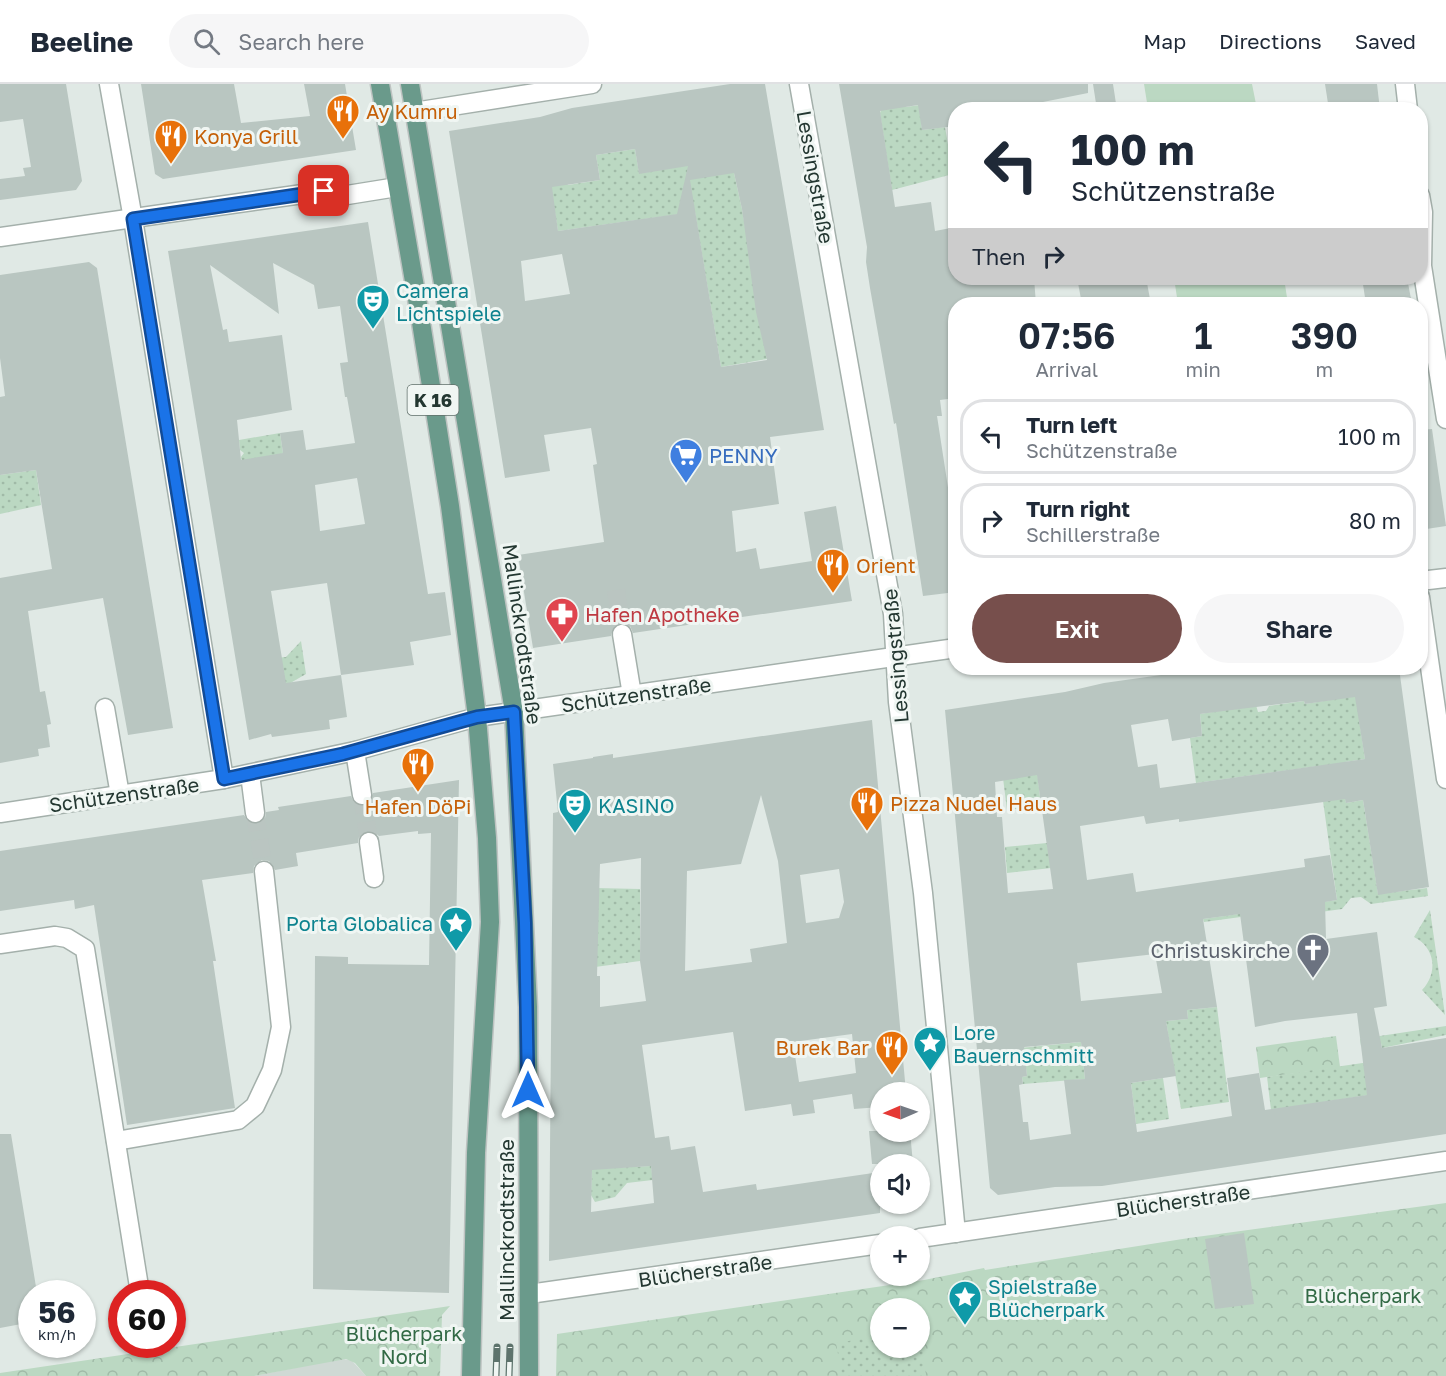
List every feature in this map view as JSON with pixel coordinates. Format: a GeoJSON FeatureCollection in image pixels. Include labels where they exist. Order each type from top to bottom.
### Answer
{"type":"FeatureCollection","features":[{"type":"Feature","properties":{"kind":"main road","name":"Mallinckrodtstraße"},"geometry":{"type":"LineString","coordinates":[[380,84],[448,492],[477,717],[487,838],[490,922],[476,1153],[471,1376]]}},
{"type":"Feature","properties":{"kind":"main road","name":"Mallinckrodtstraße"},"geometry":{"type":"LineString","coordinates":[[410,84],[514,712],[528,1007],[529,1376]]}},
{"type":"Feature","properties":{"kind":"street"},"geometry":{"type":"LineString","coordinates":[[109,84],[224,779]]}},
{"type":"Feature","properties":{"kind":"street"},"geometry":{"type":"LineString","coordinates":[[414,112],[592,84]]}},
{"type":"Feature","properties":{"kind":"street","name":"Lessingstraße"},"geometry":{"type":"LineString","coordinates":[[799,84],[893,614],[898,702],[923,893],[956,1233]]}},
{"type":"Feature","properties":{"kind":"street"},"geometry":{"type":"LineString","coordinates":[[1405,84],[1407,102]]}},
{"type":"Feature","properties":{"kind":"street"},"geometry":{"type":"LineString","coordinates":[[0,237],[324,191],[341,196],[397,187]]}},
{"type":"Feature","properties":{"kind":"street"},"geometry":{"type":"LineString","coordinates":[[1428,304],[1446,419]]}},
{"type":"Feature","properties":{"kind":"street"},"geometry":{"type":"LineString","coordinates":[[1428,580],[1446,578]]}},
{"type":"Feature","properties":{"kind":"street"},"geometry":{"type":"LineString","coordinates":[[622,634],[632,695]]}},
{"type":"Feature","properties":{"kind":"street","name":"Schützenstraße"},"geometry":{"type":"LineString","coordinates":[[0,813],[250,774],[355,751],[477,717],[948,649]]}},
{"type":"Feature","properties":{"kind":"street"},"geometry":{"type":"LineString","coordinates":[[1428,653],[1446,779]]}},
{"type":"Feature","properties":{"kind":"street"},"geometry":{"type":"LineString","coordinates":[[105,708],[120,795]]}},
{"type":"Feature","properties":{"kind":"street"},"geometry":{"type":"LineString","coordinates":[[355,751],[362,795]]}},
{"type":"Feature","properties":{"kind":"street"},"geometry":{"type":"LineString","coordinates":[[250,774],[255,813]]}},
{"type":"Feature","properties":{"kind":"street"},"geometry":{"type":"LineString","coordinates":[[369,842],[374,878]]}},
{"type":"Feature","properties":{"kind":"street"},"geometry":{"type":"LineString","coordinates":[[116,1141],[238,1120],[255,1106],[272,1070],[281,1027],[264,871]]}},
{"type":"Feature","properties":{"kind":"street"},"geometry":{"type":"LineString","coordinates":[[0,944],[55,936],[67,938],[84,949],[138,1280]]}},
{"type":"Feature","properties":{"kind":"street","name":"Blücherstraße"},"geometry":{"type":"LineString","coordinates":[[930,1237],[1446,1161]]}},
{"type":"Feature","properties":{"kind":"street","name":"Blücherstraße"},"geometry":{"type":"LineString","coordinates":[[529,1294],[870,1245]]}},
{"type":"Feature","properties":{"kind":"shaded area"},"geometry":{"type":"Polygon","coordinates":[[[340,1359],[351,1360],[366,1376],[254,1376],[340,1359]]]}},
{"type":"Feature","properties":{"kind":"green space"},"geometry":{"type":"Polygon","coordinates":[[[1144,84],[1252,84],[1256,102],[1147,102],[1144,84]]]}},
{"type":"Feature","properties":{"kind":"green space"},"geometry":{"type":"Polygon","coordinates":[[[920,105],[922,130],[945,127],[948,145],[948,175],[892,190],[880,113],[883,106],[920,105]]]}},
{"type":"Feature","properties":{"kind":"green space"},"geometry":{"type":"Polygon","coordinates":[[[652,147],[734,173],[767,359],[721,367],[695,212],[558,231],[546,157],[568,185],[600,180],[596,155],[635,149],[639,173],[648,172],[652,147]]]}},
{"type":"Feature","properties":{"kind":"green space"},"geometry":{"type":"Polygon","coordinates":[[[1175,285],[1285,285],[1287,297],[1177,297],[1175,285]]]}},
{"type":"Feature","properties":{"kind":"green space"},"geometry":{"type":"Polygon","coordinates":[[[280,433],[283,453],[244,474],[241,457],[244,453],[240,450],[239,440],[280,433]]]}},
{"type":"Feature","properties":{"kind":"green space"},"geometry":{"type":"Polygon","coordinates":[[[36,470],[41,505],[0,514],[0,475],[36,470]]]}},
{"type":"Feature","properties":{"kind":"green space"},"geometry":{"type":"Polygon","coordinates":[[[301,641],[306,674],[280,689],[276,658],[286,657],[301,641]]]}},
{"type":"Feature","properties":{"kind":"green space"},"geometry":{"type":"Polygon","coordinates":[[[1367,694],[1359,719],[1365,759],[1345,762],[1347,783],[1343,784],[1346,803],[1363,800],[1378,894],[1427,888],[1428,896],[1371,904],[1361,897],[1351,898],[1342,909],[1306,914],[1300,909],[1204,922],[1203,919],[1337,900],[1318,766],[1196,783],[1190,738],[1202,736],[1200,714],[1256,705],[1258,712],[1266,711],[1269,706],[1304,701],[1305,704],[1367,694]]]}},
{"type":"Feature","properties":{"kind":"green space"},"geometry":{"type":"Polygon","coordinates":[[[1037,770],[1041,806],[1007,810],[1003,778],[1037,770]]]}},
{"type":"Feature","properties":{"kind":"green space"},"geometry":{"type":"Polygon","coordinates":[[[1047,843],[1051,868],[1007,873],[1005,847],[1047,843]]]}},
{"type":"Feature","properties":{"kind":"green space"},"geometry":{"type":"Polygon","coordinates":[[[596,888],[640,889],[640,961],[595,967],[596,888]]]}},
{"type":"Feature","properties":{"kind":"green space"},"geometry":{"type":"Polygon","coordinates":[[[1430,910],[1445,1015],[1422,990],[1431,977],[1432,962],[1427,948],[1414,937],[1430,910]]]}},
{"type":"Feature","properties":{"kind":"green space"},"geometry":{"type":"Polygon","coordinates":[[[1217,1007],[1229,1102],[1181,1109],[1166,1021],[1188,1019],[1187,1010],[1217,1007]]]}},
{"type":"Feature","properties":{"kind":"green space"},"geometry":{"type":"Polygon","coordinates":[[[1446,1026],[1446,1035],[1382,1048],[1381,1043],[1361,1046],[1360,1039],[1446,1026]]]}},
{"type":"Feature","properties":{"kind":"green space"},"geometry":{"type":"Polygon","coordinates":[[[1336,1036],[1340,1067],[1260,1078],[1256,1047],[1336,1036]]]}},
{"type":"Feature","properties":{"kind":"green space"},"geometry":{"type":"Polygon","coordinates":[[[1081,1042],[1085,1079],[1023,1084],[1022,1077],[1027,1076],[1025,1060],[1021,1060],[1020,1048],[1081,1042]]]}},
{"type":"Feature","properties":{"kind":"green space"},"geometry":{"type":"Polygon","coordinates":[[[1390,1059],[1395,1091],[1271,1110],[1267,1077],[1390,1059]]]}},
{"type":"Feature","properties":{"kind":"green space"},"geometry":{"type":"Polygon","coordinates":[[[1163,1078],[1169,1119],[1136,1124],[1131,1083],[1163,1078]]]}},
{"type":"Feature","properties":{"kind":"green space"},"geometry":{"type":"Polygon","coordinates":[[[651,1166],[652,1174],[661,1179],[627,1183],[615,1197],[595,1202],[591,1195],[592,1169],[651,1166]]]}},
{"type":"Feature","properties":{"kind":"green space","name":"Blücherpark"},"geometry":{"type":"Polygon","coordinates":[[[1446,1203],[1446,1376],[556,1376],[557,1334],[883,1286],[930,1286],[930,1279],[984,1268],[985,1270],[1189,1238],[1446,1203]]]}},
{"type":"Feature","properties":{"kind":"green space","name":"Blücherpark Nord"},"geometry":{"type":"Polygon","coordinates":[[[450,1306],[442,1315],[440,1376],[366,1376],[355,1363],[346,1359],[254,1376],[0,1376],[0,1373],[108,1357],[186,1358],[186,1345],[450,1306]]]}},
{"type":"Feature","properties":{"kind":"green space"},"geometry":{"type":"Polygon","coordinates":[[[870,1338],[870,1358],[924,1358],[926,1376],[842,1376],[836,1343],[870,1338]]]}},
{"type":"Feature","properties":{"kind":"building"},"geometry":{"type":"Polygon","coordinates":[[[0,84],[66,84],[82,181],[76,190],[0,200],[0,179],[25,176],[23,168],[31,167],[23,119],[0,122],[0,84]]]}},
{"type":"Feature","properties":{"kind":"building"},"geometry":{"type":"Polygon","coordinates":[[[141,84],[234,84],[241,123],[310,116],[304,84],[345,84],[356,150],[163,179],[155,174],[141,84]]]}},
{"type":"Feature","properties":{"kind":"building"},"geometry":{"type":"Polygon","coordinates":[[[730,84],[765,84],[824,430],[770,437],[779,504],[732,511],[736,552],[756,548],[760,569],[812,561],[804,512],[836,506],[852,601],[633,633],[630,626],[621,623],[614,626],[611,636],[533,648],[518,555],[604,542],[593,465],[597,464],[591,428],[544,435],[550,471],[505,478],[449,131],[540,117],[572,108],[730,84]],[[635,149],[596,155],[600,180],[552,187],[558,231],[677,214],[688,166],[639,174],[635,149]],[[734,173],[690,180],[721,367],[767,360],[756,312],[742,209],[734,173]],[[562,254],[521,261],[525,301],[570,294],[562,254]]]}},
{"type":"Feature","properties":{"kind":"building"},"geometry":{"type":"Polygon","coordinates":[[[839,84],[1088,84],[1088,93],[1043,102],[948,102],[948,127],[922,130],[918,105],[880,111],[895,207],[931,202],[935,231],[948,229],[948,285],[1035,285],[1035,297],[948,297],[948,399],[940,400],[942,416],[937,416],[948,488],[948,593],[923,596],[896,423],[894,424],[870,288],[866,262],[867,247],[839,84]]]}},
{"type":"Feature","properties":{"kind":"building"},"geometry":{"type":"Polygon","coordinates":[[[1093,84],[1113,84],[1116,102],[1096,102],[1093,84]]]}},
{"type":"Feature","properties":{"kind":"building"},"geometry":{"type":"Polygon","coordinates":[[[1325,84],[1377,84],[1379,102],[1328,102],[1325,84]]]}},
{"type":"Feature","properties":{"kind":"building"},"geometry":{"type":"Polygon","coordinates":[[[368,222],[428,594],[445,592],[451,635],[410,642],[414,665],[341,675],[347,717],[329,720],[330,729],[272,737],[271,734],[249,740],[168,251],[368,222]],[[273,263],[279,314],[210,265],[223,330],[227,329],[229,342],[282,335],[292,410],[237,420],[241,460],[283,453],[280,433],[303,430],[306,450],[355,443],[340,363],[348,362],[340,306],[318,309],[314,285],[273,263]],[[357,478],[315,485],[320,531],[365,524],[357,478]],[[327,583],[271,591],[286,683],[341,675],[327,583]]]}},
{"type":"Feature","properties":{"kind":"building"},"geometry":{"type":"Polygon","coordinates":[[[89,262],[97,268],[173,728],[128,735],[103,598],[28,611],[40,692],[45,691],[51,724],[47,725],[50,747],[38,749],[39,756],[0,763],[0,578],[52,569],[36,470],[0,475],[0,397],[5,396],[0,358],[0,275],[89,262]]]}},
{"type":"Feature","properties":{"kind":"building"},"geometry":{"type":"Polygon","coordinates":[[[1078,285],[1147,285],[1150,297],[1081,297],[1078,285]]]}},
{"type":"Feature","properties":{"kind":"building"},"geometry":{"type":"Polygon","coordinates":[[[1363,285],[1408,285],[1411,297],[1365,297],[1363,285]]]}},
{"type":"Feature","properties":{"kind":"building"},"geometry":{"type":"Polygon","coordinates":[[[1428,429],[1432,429],[1446,526],[1428,529],[1428,429]]]}},
{"type":"Feature","properties":{"kind":"building"},"geometry":{"type":"Polygon","coordinates":[[[1161,675],[1400,675],[1429,887],[1378,895],[1363,800],[1346,803],[1345,799],[1179,822],[1179,819],[1146,824],[1144,816],[1080,826],[1087,880],[1133,873],[1136,892],[1305,867],[1304,859],[1330,855],[1337,900],[1325,902],[1326,939],[1377,932],[1387,1006],[1374,1008],[1382,1048],[1446,1038],[1446,1134],[1102,1186],[1055,1187],[998,1195],[990,1188],[945,710],[1065,692],[1104,683],[1161,675]],[[1355,697],[1200,714],[1202,736],[1172,741],[1168,719],[1131,725],[1138,767],[1157,764],[1160,788],[1365,759],[1355,697]],[[1037,775],[995,782],[997,817],[1002,817],[1008,893],[1053,889],[1037,775]],[[1240,914],[1203,919],[1217,1007],[1187,1010],[1188,1019],[1166,1021],[1176,1076],[1131,1083],[1137,1132],[1232,1116],[1227,1078],[1259,1073],[1265,1110],[1367,1095],[1357,1013],[1285,1021],[1255,1027],[1240,914]],[[1155,954],[1077,963],[1081,1001],[1162,993],[1155,954]],[[1081,1042],[1024,1047],[1027,1076],[1022,1077],[1023,1084],[1019,1085],[1023,1122],[1028,1122],[1030,1140],[1071,1134],[1064,1080],[1085,1079],[1081,1042]]]}},
{"type":"Feature","properties":{"kind":"building"},"geometry":{"type":"Polygon","coordinates":[[[872,720],[905,1082],[870,1082],[870,1108],[854,1109],[852,1094],[813,1100],[815,1113],[793,1116],[791,1104],[745,1111],[733,1032],[642,1045],[655,1138],[669,1136],[671,1150],[695,1146],[703,1192],[756,1184],[757,1190],[870,1173],[870,1214],[873,1214],[549,1261],[553,813],[558,812],[553,764],[613,754],[613,758],[872,720]],[[761,795],[741,864],[687,871],[685,971],[752,962],[750,949],[787,943],[778,861],[761,795]],[[641,858],[600,864],[597,976],[600,976],[600,1007],[646,1001],[640,961],[641,858]],[[839,869],[800,875],[806,923],[839,918],[844,902],[839,869]],[[852,1034],[793,1042],[799,1082],[856,1073],[852,1034]],[[651,1166],[592,1170],[591,1212],[654,1203],[651,1166]]]}},
{"type":"Feature","properties":{"kind":"building"},"geometry":{"type":"Polygon","coordinates":[[[459,780],[449,1293],[313,1289],[315,956],[348,957],[348,964],[429,965],[431,833],[418,834],[418,831],[379,836],[367,831],[359,837],[358,843],[296,853],[298,866],[275,870],[269,861],[262,860],[254,866],[253,873],[202,880],[216,961],[213,961],[235,1108],[127,1125],[94,905],[75,909],[74,900],[0,911],[0,851],[244,815],[250,823],[257,824],[265,818],[266,812],[279,810],[278,807],[351,796],[354,802],[363,806],[369,803],[373,793],[459,780]]]}},
{"type":"Feature","properties":{"kind":"building"},"geometry":{"type":"Polygon","coordinates":[[[0,1134],[11,1134],[35,1280],[18,1280],[18,1325],[0,1328],[0,1134]]]}},
{"type":"Feature","properties":{"kind":"building"},"geometry":{"type":"Polygon","coordinates":[[[870,1142],[911,1142],[912,1154],[871,1154],[870,1142]]]}},
{"type":"Feature","properties":{"kind":"building"},"geometry":{"type":"Polygon","coordinates":[[[1244,1233],[1254,1304],[1215,1309],[1205,1239],[1244,1233]]]}},
{"type":"Feature","properties":{"kind":"tunnel"},"geometry":{"type":"LineString","coordinates":[[616,590],[622,634]]}},
{"type":"Feature","properties":{"kind":"tunnel"},"geometry":{"type":"LineString","coordinates":[[362,795],[369,842]]}},
{"type":"Feature","properties":{"kind":"tunnel"},"geometry":{"type":"LineString","coordinates":[[255,813],[264,871]]}},
{"type":"Feature","properties":{"kind":"railway"},"geometry":{"type":"LineString","coordinates":[[496,1376],[497,1347]]}},
{"type":"Feature","properties":{"kind":"railway"},"geometry":{"type":"LineString","coordinates":[[509,1376],[510,1347]]}},
{"type":"Feature","properties":{"kind":"place","name":"Ay Kumru"},"geometry":{"type":"Point","coordinates":[343,140]}},
{"type":"Feature","properties":{"kind":"place","name":"Konya Grill"},"geometry":{"type":"Point","coordinates":[171,165]}},
{"type":"Feature","properties":{"kind":"place","name":"Camera Lichtspiele"},"geometry":{"type":"Point","coordinates":[373,330]}},
{"type":"Feature","properties":{"kind":"place","name":"PENNY"},"geometry":{"type":"Point","coordinates":[686,484]}},
{"type":"Feature","properties":{"kind":"place","name":"Orient"},"geometry":{"type":"Point","coordinates":[833,594]}},
{"type":"Feature","properties":{"kind":"place","name":"Hafen Apotheke"},"geometry":{"type":"Point","coordinates":[562,643]}},
{"type":"Feature","properties":{"kind":"place","name":"Hafen DöPi"},"geometry":{"type":"Point","coordinates":[418,793]}},
{"type":"Feature","properties":{"kind":"place","name":"Pizza Nudel Haus"},"geometry":{"type":"Point","coordinates":[867,832]}},
{"type":"Feature","properties":{"kind":"place","name":"KASINO"},"geometry":{"type":"Point","coordinates":[575,834]}},
{"type":"Feature","properties":{"kind":"place","name":"Porta Globalica"},"geometry":{"type":"Point","coordinates":[456,952]}},
{"type":"Feature","properties":{"kind":"place","name":"Christuskirche"},"geometry":{"type":"Point","coordinates":[1313,979]}},
{"type":"Feature","properties":{"kind":"place","name":"Lore Bauernschmitt"},"geometry":{"type":"Point","coordinates":[930,1072]}},
{"type":"Feature","properties":{"kind":"place","name":"Burek Bar"},"geometry":{"type":"Point","coordinates":[892,1076]}},
{"type":"Feature","properties":{"kind":"place","name":"Spielstraße Blücherpark"},"geometry":{"type":"Point","coordinates":[965,1326]}},
{"type":"Feature","properties":{"kind":"route"},"geometry":{"type":"LineString","coordinates":[[324,191],[133,219],[224,779],[343,754],[477,717],[514,712],[525,923],[528,1090]]}}]}
